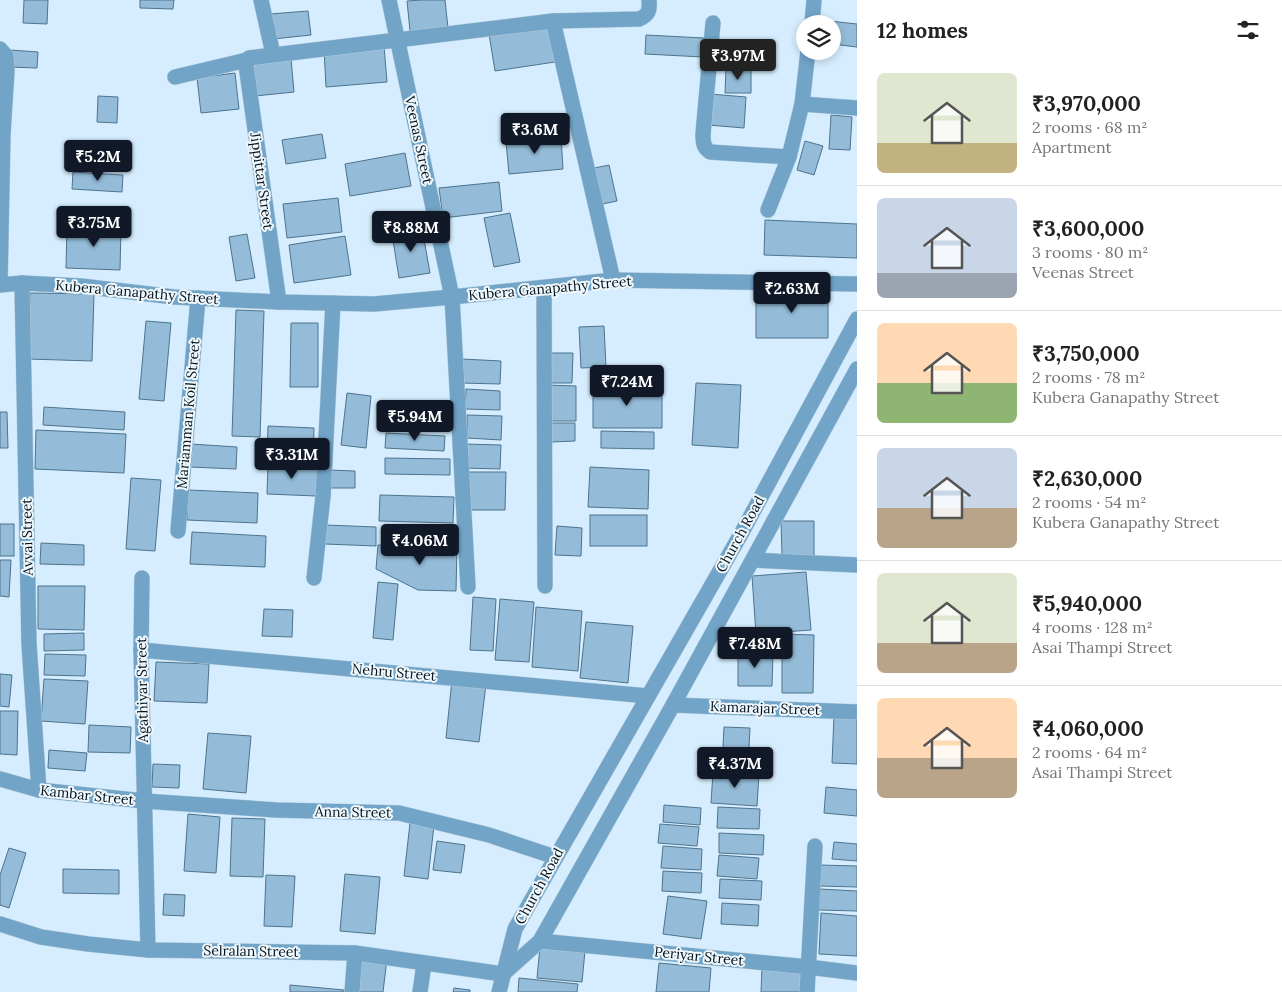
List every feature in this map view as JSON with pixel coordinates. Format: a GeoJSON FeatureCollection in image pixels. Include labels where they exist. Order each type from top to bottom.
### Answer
{"type":"FeatureCollection","features":[{"type":"Feature","properties":{"kind":"street"},"geometry":{"type":"LineString","coordinates":[[262,0],[272,54]]}},
{"type":"Feature","properties":{"kind":"street","name":"Veenas Street"},"geometry":{"type":"LineString","coordinates":[[389,0],[452,297],[468,587]]}},
{"type":"Feature","properties":{"kind":"street"},"geometry":{"type":"LineString","coordinates":[[176,77],[272,54],[398,41],[553,21],[639,19],[645,17],[649,12],[649,0]]}},
{"type":"Feature","properties":{"kind":"street"},"geometry":{"type":"LineString","coordinates":[[813,15],[814,0]]}},
{"type":"Feature","properties":{"kind":"street"},"geometry":{"type":"LineString","coordinates":[[553,21],[613,280]]}},
{"type":"Feature","properties":{"kind":"street"},"geometry":{"type":"LineString","coordinates":[[713,23],[703,134],[703,144],[706,150],[710,152],[789,156]]}},
{"type":"Feature","properties":{"kind":"street"},"geometry":{"type":"LineString","coordinates":[[0,49],[6,56],[7,70],[3,134],[0,285]]}},
{"type":"Feature","properties":{"kind":"street","name":"Jippittar Street"},"geometry":{"type":"LineString","coordinates":[[247,60],[246,65],[279,302]]}},
{"type":"Feature","properties":{"kind":"street"},"geometry":{"type":"LineString","coordinates":[[768,210],[789,156],[802,104],[807,60]]}},
{"type":"Feature","properties":{"kind":"street"},"geometry":{"type":"LineString","coordinates":[[802,104],[857,108]]}},
{"type":"Feature","properties":{"kind":"street","name":"Kubera Ganapathy Street"},"geometry":{"type":"LineString","coordinates":[[0,285],[22,283],[81,286],[174,297],[374,304],[613,280],[857,284]]}},
{"type":"Feature","properties":{"kind":"street","name":"Avvai Street"},"geometry":{"type":"LineString","coordinates":[[22,283],[29,644],[39,790]]}},
{"type":"Feature","properties":{"kind":"street"},"geometry":{"type":"LineString","coordinates":[[544,288],[545,586]]}},
{"type":"Feature","properties":{"kind":"street","name":"Mariamman Koil Street"},"geometry":{"type":"LineString","coordinates":[[178,531],[198,298]]}},
{"type":"Feature","properties":{"kind":"street"},"geometry":{"type":"LineString","coordinates":[[314,578],[323,496],[333,303]]}},
{"type":"Feature","properties":{"kind":"street","name":"Church Road"},"geometry":{"type":"LineString","coordinates":[[503,974],[515,929],[741,534],[857,319]]}},
{"type":"Feature","properties":{"kind":"street","name":"Church Road"},"geometry":{"type":"LineString","coordinates":[[503,974],[540,941],[753,560],[850,394],[857,369]]}},
{"type":"Feature","properties":{"kind":"street"},"geometry":{"type":"LineString","coordinates":[[753,560],[857,565]]}},
{"type":"Feature","properties":{"kind":"street","name":"Agathiyar Street"},"geometry":{"type":"LineString","coordinates":[[142,578],[140,650],[148,950]]}},
{"type":"Feature","properties":{"kind":"street","name":"Nehru Street"},"geometry":{"type":"LineString","coordinates":[[140,650],[648,696]]}},
{"type":"Feature","properties":{"kind":"street","name":"Kamarajar Street"},"geometry":{"type":"LineString","coordinates":[[673,705],[857,712]]}},
{"type":"Feature","properties":{"kind":"street","name":"Kambar Street"},"geometry":{"type":"LineString","coordinates":[[0,779],[39,790],[144,801]]}},
{"type":"Feature","properties":{"kind":"street","name":"Anna Street"},"geometry":{"type":"LineString","coordinates":[[144,801],[276,810],[399,812],[489,835],[555,857]]}},
{"type":"Feature","properties":{"kind":"street"},"geometry":{"type":"LineString","coordinates":[[807,992],[815,846]]}},
{"type":"Feature","properties":{"kind":"street","name":"Selralan Street"},"geometry":{"type":"LineString","coordinates":[[0,924],[41,937],[148,950],[354,953],[503,974]]}},
{"type":"Feature","properties":{"kind":"street","name":"Periyar Street"},"geometry":{"type":"LineString","coordinates":[[540,941],[808,967],[857,974]]}},
{"type":"Feature","properties":{"kind":"street"},"geometry":{"type":"LineString","coordinates":[[352,992],[354,953]]}},
{"type":"Feature","properties":{"kind":"street"},"geometry":{"type":"LineString","coordinates":[[420,992],[424,964]]}},
{"type":"Feature","properties":{"kind":"street"},"geometry":{"type":"LineString","coordinates":[[499,992],[503,974]]}},
{"type":"Feature","properties":{"kind":"building"},"geometry":{"type":"Polygon","coordinates":[[[24,0],[48,0],[47,24],[23,23],[24,0]]]}},
{"type":"Feature","properties":{"kind":"building"},"geometry":{"type":"Polygon","coordinates":[[[140,0],[174,0],[173,9],[140,8],[140,0]]]}},
{"type":"Feature","properties":{"kind":"building"},"geometry":{"type":"Polygon","coordinates":[[[445,0],[448,28],[410,31],[407,1],[445,0]]]}},
{"type":"Feature","properties":{"kind":"building"},"geometry":{"type":"Polygon","coordinates":[[[308,11],[311,35],[273,39],[270,14],[308,11]]]}},
{"type":"Feature","properties":{"kind":"building"},"geometry":{"type":"Polygon","coordinates":[[[841,22],[857,24],[857,47],[841,45],[841,22]]]}},
{"type":"Feature","properties":{"kind":"building"},"geometry":{"type":"Polygon","coordinates":[[[549,24],[555,62],[495,71],[489,34],[549,24]]]}},
{"type":"Feature","properties":{"kind":"building"},"geometry":{"type":"Polygon","coordinates":[[[646,35],[704,38],[703,57],[645,54],[646,35]]]}},
{"type":"Feature","properties":{"kind":"building"},"geometry":{"type":"Polygon","coordinates":[[[714,41],[758,43],[756,64],[713,62],[714,41]]]}},
{"type":"Feature","properties":{"kind":"building"},"geometry":{"type":"Polygon","coordinates":[[[384,46],[387,82],[326,87],[324,50],[384,46]]]}},
{"type":"Feature","properties":{"kind":"building"},"geometry":{"type":"Polygon","coordinates":[[[10,50],[38,52],[37,68],[9,67],[10,50]]]}},
{"type":"Feature","properties":{"kind":"building"},"geometry":{"type":"Polygon","coordinates":[[[291,58],[294,92],[255,96],[252,61],[291,58]]]}},
{"type":"Feature","properties":{"kind":"building"},"geometry":{"type":"Polygon","coordinates":[[[726,68],[751,68],[751,93],[725,93],[726,68]]]}},
{"type":"Feature","properties":{"kind":"building"},"geometry":{"type":"Polygon","coordinates":[[[235,73],[239,109],[201,113],[197,78],[235,73]]]}},
{"type":"Feature","properties":{"kind":"building"},"geometry":{"type":"Polygon","coordinates":[[[710,94],[746,97],[744,128],[708,125],[710,94]]]}},
{"type":"Feature","properties":{"kind":"building"},"geometry":{"type":"Polygon","coordinates":[[[98,96],[118,97],[117,123],[97,122],[98,96]]]}},
{"type":"Feature","properties":{"kind":"building"},"geometry":{"type":"Polygon","coordinates":[[[831,115],[852,117],[850,150],[829,149],[831,115]]]}},
{"type":"Feature","properties":{"kind":"building"},"geometry":{"type":"Polygon","coordinates":[[[322,134],[326,158],[286,164],[282,140],[322,134]]]}},
{"type":"Feature","properties":{"kind":"building"},"geometry":{"type":"Polygon","coordinates":[[[561,137],[563,169],[509,174],[506,142],[561,137]]]}},
{"type":"Feature","properties":{"kind":"building"},"geometry":{"type":"Polygon","coordinates":[[[805,141],[823,146],[814,175],[797,170],[805,141]]]}},
{"type":"Feature","properties":{"kind":"building"},"geometry":{"type":"Polygon","coordinates":[[[405,153],[411,186],[350,196],[345,164],[405,153]]]}},
{"type":"Feature","properties":{"kind":"building"},"geometry":{"type":"Polygon","coordinates":[[[609,165],[617,201],[598,205],[590,169],[609,165]]]}},
{"type":"Feature","properties":{"kind":"building"},"geometry":{"type":"Polygon","coordinates":[[[73,172],[123,175],[122,192],[72,189],[73,172]]]}},
{"type":"Feature","properties":{"kind":"building"},"geometry":{"type":"Polygon","coordinates":[[[499,182],[502,211],[443,218],[439,188],[499,182]]]}},
{"type":"Feature","properties":{"kind":"building"},"geometry":{"type":"Polygon","coordinates":[[[338,198],[342,232],[287,238],[283,204],[338,198]]]}},
{"type":"Feature","properties":{"kind":"building"},"geometry":{"type":"Polygon","coordinates":[[[510,213],[520,262],[494,267],[484,218],[510,213]]]}},
{"type":"Feature","properties":{"kind":"building"},"geometry":{"type":"Polygon","coordinates":[[[765,220],[857,224],[857,258],[764,255],[765,220]]]}},
{"type":"Feature","properties":{"kind":"building"},"geometry":{"type":"Polygon","coordinates":[[[67,225],[121,227],[120,270],[66,268],[67,225]]]}},
{"type":"Feature","properties":{"kind":"building"},"geometry":{"type":"Polygon","coordinates":[[[422,228],[430,273],[399,278],[392,234],[422,228]]]}},
{"type":"Feature","properties":{"kind":"building"},"geometry":{"type":"Polygon","coordinates":[[[247,234],[255,278],[236,281],[229,237],[247,234]]]}},
{"type":"Feature","properties":{"kind":"building"},"geometry":{"type":"Polygon","coordinates":[[[345,236],[351,275],[294,283],[289,245],[345,236]]]}},
{"type":"Feature","properties":{"kind":"building"},"geometry":{"type":"Polygon","coordinates":[[[756,290],[828,291],[828,338],[756,338],[756,290]]]}},
{"type":"Feature","properties":{"kind":"building"},"geometry":{"type":"Polygon","coordinates":[[[30,293],[94,294],[92,361],[28,359],[30,293]]]}},
{"type":"Feature","properties":{"kind":"building"},"geometry":{"type":"Polygon","coordinates":[[[236,310],[264,311],[260,437],[232,436],[236,310]]]}},
{"type":"Feature","properties":{"kind":"building"},"geometry":{"type":"Polygon","coordinates":[[[146,321],[171,323],[164,401],[139,399],[146,321]]]}},
{"type":"Feature","properties":{"kind":"building"},"geometry":{"type":"Polygon","coordinates":[[[291,323],[318,323],[318,387],[290,387],[291,323]]]}},
{"type":"Feature","properties":{"kind":"building"},"geometry":{"type":"Polygon","coordinates":[[[604,326],[606,367],[581,368],[579,327],[604,326]]]}},
{"type":"Feature","properties":{"kind":"building"},"geometry":{"type":"Polygon","coordinates":[[[548,353],[573,353],[572,383],[548,383],[548,353]]]}},
{"type":"Feature","properties":{"kind":"building"},"geometry":{"type":"Polygon","coordinates":[[[462,359],[501,361],[500,384],[461,383],[462,359]]]}},
{"type":"Feature","properties":{"kind":"building"},"geometry":{"type":"Polygon","coordinates":[[[696,383],[741,385],[738,448],[692,445],[696,383]]]}},
{"type":"Feature","properties":{"kind":"building"},"geometry":{"type":"Polygon","coordinates":[[[547,385],[576,386],[576,421],[546,421],[547,385]]]}},
{"type":"Feature","properties":{"kind":"building"},"geometry":{"type":"Polygon","coordinates":[[[593,386],[662,387],[662,428],[593,428],[593,386]]]}},
{"type":"Feature","properties":{"kind":"building"},"geometry":{"type":"Polygon","coordinates":[[[466,389],[500,391],[500,410],[465,409],[466,389]]]}},
{"type":"Feature","properties":{"kind":"building"},"geometry":{"type":"Polygon","coordinates":[[[347,393],[371,396],[366,448],[341,445],[347,393]]]}},
{"type":"Feature","properties":{"kind":"building"},"geometry":{"type":"Polygon","coordinates":[[[44,407],[125,412],[124,430],[43,425],[44,407]]]}},
{"type":"Feature","properties":{"kind":"building"},"geometry":{"type":"Polygon","coordinates":[[[0,412],[7,412],[8,448],[0,448],[0,412]]]}},
{"type":"Feature","properties":{"kind":"building"},"geometry":{"type":"Polygon","coordinates":[[[467,415],[502,416],[501,440],[467,438],[467,415]]]}},
{"type":"Feature","properties":{"kind":"building"},"geometry":{"type":"Polygon","coordinates":[[[551,423],[575,423],[575,441],[551,442],[551,423]]]}},
{"type":"Feature","properties":{"kind":"building"},"geometry":{"type":"Polygon","coordinates":[[[268,426],[314,428],[313,460],[267,458],[268,426]]]}},
{"type":"Feature","properties":{"kind":"building"},"geometry":{"type":"Polygon","coordinates":[[[36,430],[126,434],[124,473],[35,469],[36,430]]]}},
{"type":"Feature","properties":{"kind":"building"},"geometry":{"type":"Polygon","coordinates":[[[601,431],[654,432],[654,449],[601,448],[601,431]]]}},
{"type":"Feature","properties":{"kind":"building"},"geometry":{"type":"Polygon","coordinates":[[[386,433],[445,436],[444,451],[385,448],[386,433]]]}},
{"type":"Feature","properties":{"kind":"building"},"geometry":{"type":"Polygon","coordinates":[[[191,444],[237,447],[236,469],[190,467],[191,444]]]}},
{"type":"Feature","properties":{"kind":"building"},"geometry":{"type":"Polygon","coordinates":[[[464,444],[501,445],[500,469],[463,468],[464,444]]]}},
{"type":"Feature","properties":{"kind":"building"},"geometry":{"type":"Polygon","coordinates":[[[385,458],[450,459],[450,475],[385,474],[385,458]]]}},
{"type":"Feature","properties":{"kind":"building"},"geometry":{"type":"Polygon","coordinates":[[[268,464],[318,466],[316,496],[267,494],[268,464]]]}},
{"type":"Feature","properties":{"kind":"building"},"geometry":{"type":"Polygon","coordinates":[[[590,467],[649,470],[648,509],[588,507],[590,467]]]}},
{"type":"Feature","properties":{"kind":"building"},"geometry":{"type":"Polygon","coordinates":[[[329,470],[355,471],[355,488],[329,488],[329,470]]]}},
{"type":"Feature","properties":{"kind":"building"},"geometry":{"type":"Polygon","coordinates":[[[469,472],[506,472],[505,510],[469,510],[469,472]]]}},
{"type":"Feature","properties":{"kind":"building"},"geometry":{"type":"Polygon","coordinates":[[[131,478],[161,480],[155,551],[126,549],[131,478]]]}},
{"type":"Feature","properties":{"kind":"building"},"geometry":{"type":"Polygon","coordinates":[[[188,490],[258,493],[257,523],[187,520],[188,490]]]}},
{"type":"Feature","properties":{"kind":"building"},"geometry":{"type":"Polygon","coordinates":[[[380,495],[454,497],[453,523],[379,521],[380,495]]]}},
{"type":"Feature","properties":{"kind":"building"},"geometry":{"type":"Polygon","coordinates":[[[590,515],[647,515],[647,546],[590,546],[590,515]]]}},
{"type":"Feature","properties":{"kind":"building"},"geometry":{"type":"Polygon","coordinates":[[[781,521],[814,521],[814,556],[782,556],[781,521]]]}},
{"type":"Feature","properties":{"kind":"building"},"geometry":{"type":"Polygon","coordinates":[[[0,524],[14,524],[14,556],[0,556],[0,524]]]}},
{"type":"Feature","properties":{"kind":"building"},"geometry":{"type":"Polygon","coordinates":[[[325,525],[376,527],[376,546],[325,544],[325,525]]]}},
{"type":"Feature","properties":{"kind":"building"},"geometry":{"type":"Polygon","coordinates":[[[557,526],[582,528],[581,556],[555,555],[557,526]]]}},
{"type":"Feature","properties":{"kind":"building"},"geometry":{"type":"Polygon","coordinates":[[[192,532],[266,536],[265,567],[190,564],[192,532]]]}},
{"type":"Feature","properties":{"kind":"building"},"geometry":{"type":"Polygon","coordinates":[[[41,543],[84,545],[84,565],[40,564],[41,543]]]}},
{"type":"Feature","properties":{"kind":"building"},"geometry":{"type":"Polygon","coordinates":[[[378,545],[457,547],[456,591],[418,590],[376,569],[378,545]]]}},
{"type":"Feature","properties":{"kind":"building"},"geometry":{"type":"Polygon","coordinates":[[[0,560],[11,560],[9,597],[0,596],[0,560]]]}},
{"type":"Feature","properties":{"kind":"building"},"geometry":{"type":"Polygon","coordinates":[[[806,572],[811,630],[756,634],[752,576],[806,572]]]}},
{"type":"Feature","properties":{"kind":"building"},"geometry":{"type":"Polygon","coordinates":[[[378,582],[398,584],[393,640],[373,638],[378,582]]]}},
{"type":"Feature","properties":{"kind":"building"},"geometry":{"type":"Polygon","coordinates":[[[38,586],[85,586],[84,630],[38,629],[38,586]]]}},
{"type":"Feature","properties":{"kind":"building"},"geometry":{"type":"Polygon","coordinates":[[[473,597],[496,599],[493,651],[470,650],[473,597]]]}},
{"type":"Feature","properties":{"kind":"building"},"geometry":{"type":"Polygon","coordinates":[[[500,599],[534,602],[529,662],[495,660],[500,599]]]}},
{"type":"Feature","properties":{"kind":"building"},"geometry":{"type":"Polygon","coordinates":[[[536,607],[582,611],[578,671],[532,667],[536,607]]]}},
{"type":"Feature","properties":{"kind":"building"},"geometry":{"type":"Polygon","coordinates":[[[264,609],[293,610],[292,637],[262,636],[264,609]]]}},
{"type":"Feature","properties":{"kind":"building"},"geometry":{"type":"Polygon","coordinates":[[[586,622],[633,626],[628,683],[580,678],[586,622]]]}},
{"type":"Feature","properties":{"kind":"building"},"geometry":{"type":"Polygon","coordinates":[[[84,633],[84,650],[44,651],[44,634],[84,633]]]}},
{"type":"Feature","properties":{"kind":"building"},"geometry":{"type":"Polygon","coordinates":[[[782,634],[814,635],[813,693],[782,693],[782,634]]]}},
{"type":"Feature","properties":{"kind":"building"},"geometry":{"type":"Polygon","coordinates":[[[738,652],[773,653],[772,686],[738,686],[738,652]]]}},
{"type":"Feature","properties":{"kind":"building"},"geometry":{"type":"Polygon","coordinates":[[[45,654],[86,655],[85,676],[44,675],[45,654]]]}},
{"type":"Feature","properties":{"kind":"building"},"geometry":{"type":"Polygon","coordinates":[[[156,662],[209,664],[207,703],[154,701],[156,662]]]}},
{"type":"Feature","properties":{"kind":"building"},"geometry":{"type":"Polygon","coordinates":[[[0,674],[12,675],[9,707],[0,706],[0,674]]]}},
{"type":"Feature","properties":{"kind":"building"},"geometry":{"type":"Polygon","coordinates":[[[44,679],[88,681],[85,724],[41,721],[44,679]]]}},
{"type":"Feature","properties":{"kind":"building"},"geometry":{"type":"Polygon","coordinates":[[[452,680],[486,684],[479,742],[446,738],[452,680]]]}},
{"type":"Feature","properties":{"kind":"building"},"geometry":{"type":"Polygon","coordinates":[[[0,711],[18,711],[17,755],[0,754],[0,711]]]}},
{"type":"Feature","properties":{"kind":"building"},"geometry":{"type":"Polygon","coordinates":[[[834,716],[857,717],[857,764],[832,763],[834,716]]]}},
{"type":"Feature","properties":{"kind":"building"},"geometry":{"type":"Polygon","coordinates":[[[89,725],[131,727],[130,753],[88,752],[89,725]]]}},
{"type":"Feature","properties":{"kind":"building"},"geometry":{"type":"Polygon","coordinates":[[[724,727],[750,728],[748,766],[722,765],[724,727]]]}},
{"type":"Feature","properties":{"kind":"building"},"geometry":{"type":"Polygon","coordinates":[[[208,733],[251,736],[246,793],[203,789],[208,733]]]}},
{"type":"Feature","properties":{"kind":"building"},"geometry":{"type":"Polygon","coordinates":[[[49,750],[87,753],[85,771],[48,768],[49,750]]]}},
{"type":"Feature","properties":{"kind":"building"},"geometry":{"type":"Polygon","coordinates":[[[153,764],[180,765],[179,788],[152,787],[153,764]]]}},
{"type":"Feature","properties":{"kind":"building"},"geometry":{"type":"Polygon","coordinates":[[[713,772],[759,774],[757,806],[711,803],[713,772]]]}},
{"type":"Feature","properties":{"kind":"building"},"geometry":{"type":"Polygon","coordinates":[[[826,787],[857,790],[857,816],[824,813],[826,787]]]}},
{"type":"Feature","properties":{"kind":"building"},"geometry":{"type":"Polygon","coordinates":[[[664,805],[701,808],[700,825],[663,822],[664,805]]]}},
{"type":"Feature","properties":{"kind":"building"},"geometry":{"type":"Polygon","coordinates":[[[718,807],[760,809],[759,829],[717,828],[718,807]]]}},
{"type":"Feature","properties":{"kind":"building"},"geometry":{"type":"Polygon","coordinates":[[[188,814],[220,817],[216,873],[184,871],[188,814]]]}},
{"type":"Feature","properties":{"kind":"building"},"geometry":{"type":"Polygon","coordinates":[[[232,818],[265,819],[263,877],[230,876],[232,818]]]}},
{"type":"Feature","properties":{"kind":"building"},"geometry":{"type":"Polygon","coordinates":[[[410,823],[434,825],[428,879],[404,876],[410,823]]]}},
{"type":"Feature","properties":{"kind":"building"},"geometry":{"type":"Polygon","coordinates":[[[660,824],[699,827],[697,846],[658,843],[660,824]]]}},
{"type":"Feature","properties":{"kind":"building"},"geometry":{"type":"Polygon","coordinates":[[[719,833],[764,835],[763,855],[719,853],[719,833]]]}},
{"type":"Feature","properties":{"kind":"building"},"geometry":{"type":"Polygon","coordinates":[[[437,841],[465,845],[461,873],[433,870],[437,841]]]}},
{"type":"Feature","properties":{"kind":"building"},"geometry":{"type":"Polygon","coordinates":[[[834,842],[857,844],[857,861],[832,859],[834,842]]]}},
{"type":"Feature","properties":{"kind":"building"},"geometry":{"type":"Polygon","coordinates":[[[663,846],[702,849],[701,870],[661,868],[663,846]]]}},
{"type":"Feature","properties":{"kind":"building"},"geometry":{"type":"Polygon","coordinates":[[[9,848],[26,853],[9,908],[0,905],[0,875],[9,848]]]}},
{"type":"Feature","properties":{"kind":"building"},"geometry":{"type":"Polygon","coordinates":[[[719,855],[759,858],[757,879],[717,876],[719,855]]]}},
{"type":"Feature","properties":{"kind":"building"},"geometry":{"type":"Polygon","coordinates":[[[820,865],[857,866],[857,887],[819,886],[820,865]]]}},
{"type":"Feature","properties":{"kind":"building"},"geometry":{"type":"Polygon","coordinates":[[[63,869],[119,870],[119,894],[63,893],[63,869]]]}},
{"type":"Feature","properties":{"kind":"building"},"geometry":{"type":"Polygon","coordinates":[[[663,871],[702,873],[701,893],[662,891],[663,871]]]}},
{"type":"Feature","properties":{"kind":"building"},"geometry":{"type":"Polygon","coordinates":[[[345,874],[380,877],[375,934],[340,931],[345,874]]]}},
{"type":"Feature","properties":{"kind":"building"},"geometry":{"type":"Polygon","coordinates":[[[266,875],[295,876],[292,927],[264,926],[266,875]]]}},
{"type":"Feature","properties":{"kind":"building"},"geometry":{"type":"Polygon","coordinates":[[[720,879],[762,881],[761,900],[719,898],[720,879]]]}},
{"type":"Feature","properties":{"kind":"building"},"geometry":{"type":"Polygon","coordinates":[[[820,889],[857,891],[857,911],[819,910],[820,889]]]}},
{"type":"Feature","properties":{"kind":"building"},"geometry":{"type":"Polygon","coordinates":[[[164,894],[185,895],[184,916],[163,915],[164,894]]]}},
{"type":"Feature","properties":{"kind":"building"},"geometry":{"type":"Polygon","coordinates":[[[668,896],[707,901],[701,939],[663,934],[668,896]]]}},
{"type":"Feature","properties":{"kind":"building"},"geometry":{"type":"Polygon","coordinates":[[[722,903],[759,905],[758,926],[721,924],[722,903]]]}},
{"type":"Feature","properties":{"kind":"building"},"geometry":{"type":"Polygon","coordinates":[[[821,913],[857,916],[857,956],[819,954],[821,913]]]}},
{"type":"Feature","properties":{"kind":"building"},"geometry":{"type":"Polygon","coordinates":[[[540,947],[585,951],[582,982],[537,978],[540,947]]]}},
{"type":"Feature","properties":{"kind":"building"},"geometry":{"type":"Polygon","coordinates":[[[362,956],[387,959],[383,992],[358,992],[362,956]]]}},
{"type":"Feature","properties":{"kind":"building"},"geometry":{"type":"Polygon","coordinates":[[[659,963],[711,968],[709,992],[656,992],[659,963]]]}},
{"type":"Feature","properties":{"kind":"building"},"geometry":{"type":"Polygon","coordinates":[[[762,967],[804,969],[803,992],[761,992],[762,967]]]}},
{"type":"Feature","properties":{"kind":"building"},"geometry":{"type":"Polygon","coordinates":[[[519,978],[578,984],[577,992],[518,992],[519,978]]]}},
{"type":"Feature","properties":{"kind":"building"},"geometry":{"type":"Polygon","coordinates":[[[290,985],[344,990],[344,992],[290,992],[290,985]]]}},
{"type":"Feature","properties":{"kind":"building"},"geometry":{"type":"Polygon","coordinates":[[[454,988],[470,990],[470,992],[453,992],[454,988]]]}}]}
